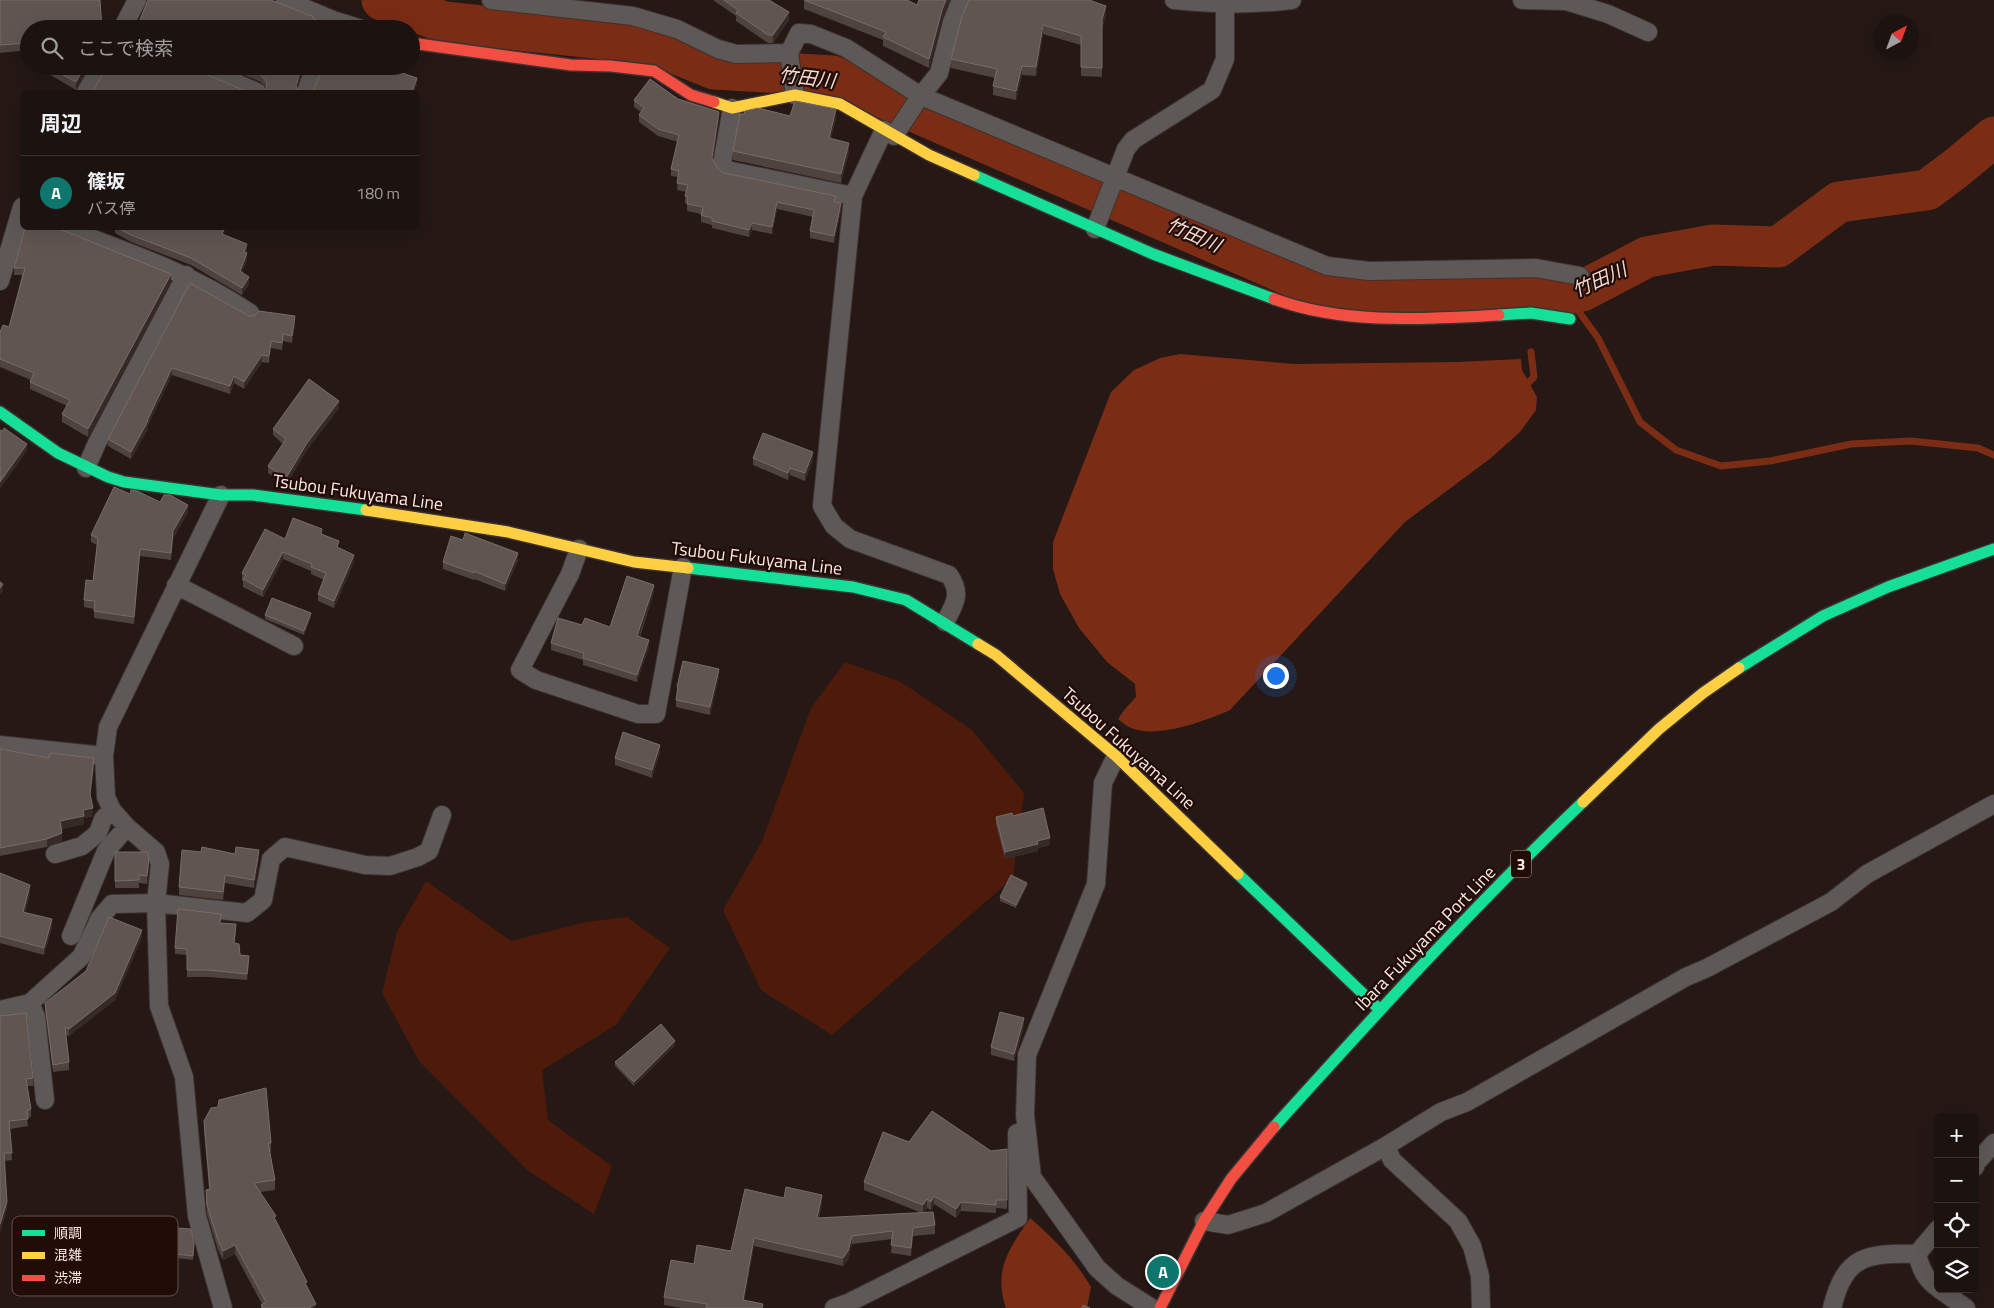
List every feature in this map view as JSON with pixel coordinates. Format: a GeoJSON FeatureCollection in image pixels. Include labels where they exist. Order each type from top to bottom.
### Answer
{"type":"FeatureCollection","features":[{"type":"Feature","properties":{"kind":"main road"},"geometry":{"type":"LineString","coordinates":[[420,44],[571,65],[612,66],[654,71],[691,95],[732,108],[795,92],[840,104],[893,131],[929,155],[1097,224],[1153,254],[1301,309],[1367,318],[1447,318],[1530,313],[1570,319]]}},
{"type":"Feature","properties":{"kind":"main road","name":"Tsubou Fukuyama Line"},"geometry":{"type":"LineString","coordinates":[[2,417],[58,453],[86,468],[124,482],[221,495],[252,495],[406,515],[508,532],[634,562],[853,587],[906,600],[945,622],[996,655],[1116,756],[1380,1010]]}},
{"type":"Feature","properties":{"kind":"main road","name":"Ibara Fukuyama Port Line"},"geometry":{"type":"LineString","coordinates":[[1160,1308],[1204,1221],[1231,1179],[1261,1141],[1380,1010],[1547,836],[1659,729],[1703,692],[1761,652],[1823,616],[1888,587],[1994,549]]}},
{"type":"Feature","properties":{"kind":"street"},"geometry":{"type":"LineString","coordinates":[[127,20],[137,0]]}},
{"type":"Feature","properties":{"kind":"street"},"geometry":{"type":"LineString","coordinates":[[286,0],[324,20]]}},
{"type":"Feature","properties":{"kind":"street"},"geometry":{"type":"LineString","coordinates":[[491,0],[633,16],[677,29],[718,49],[736,54],[789,55]]}},
{"type":"Feature","properties":{"kind":"street"},"geometry":{"type":"LineString","coordinates":[[945,622],[957,601],[954,582],[949,575],[850,539],[834,526],[822,506],[853,196],[893,131],[939,73],[952,22],[961,0]]}},
{"type":"Feature","properties":{"kind":"street"},"geometry":{"type":"LineString","coordinates":[[1174,0],[1262,4],[1292,0]]}},
{"type":"Feature","properties":{"kind":"street"},"geometry":{"type":"LineString","coordinates":[[1522,0],[1566,1],[1608,14],[1648,32]]}},
{"type":"Feature","properties":{"kind":"street"},"geometry":{"type":"LineString","coordinates":[[1097,224],[1115,182],[1126,149],[1133,140],[1212,90],[1225,59],[1224,2]]}},
{"type":"Feature","properties":{"kind":"street"},"geometry":{"type":"LineString","coordinates":[[795,92],[789,55],[799,33],[811,34],[846,48],[919,98],[1115,182],[1326,266],[1370,271],[1536,268],[1580,276]]}},
{"type":"Feature","properties":{"kind":"street"},"geometry":{"type":"LineString","coordinates":[[87,90],[96,75]]}},
{"type":"Feature","properties":{"kind":"street"},"geometry":{"type":"LineString","coordinates":[[218,75],[252,90]]}},
{"type":"Feature","properties":{"kind":"street"},"geometry":{"type":"LineString","coordinates":[[307,90],[313,75]]}},
{"type":"Feature","properties":{"kind":"street"},"geometry":{"type":"LineString","coordinates":[[732,108],[722,163],[727,170],[853,196]]}},
{"type":"Feature","properties":{"kind":"street"},"geometry":{"type":"LineString","coordinates":[[0,281],[20,216]]}},
{"type":"Feature","properties":{"kind":"street"},"geometry":{"type":"LineString","coordinates":[[69,230],[186,275],[250,313]]}},
{"type":"Feature","properties":{"kind":"street"},"geometry":{"type":"LineString","coordinates":[[86,468],[97,443],[186,275]]}},
{"type":"Feature","properties":{"kind":"street"},"geometry":{"type":"LineString","coordinates":[[221,495],[108,727],[104,756],[106,796],[112,810],[156,852],[160,864],[156,903],[159,1006],[184,1077],[197,1216],[223,1308]]}},
{"type":"Feature","properties":{"kind":"street"},"geometry":{"type":"LineString","coordinates":[[579,549],[570,574],[520,670],[536,680],[638,714],[656,714],[683,568]]}},
{"type":"Feature","properties":{"kind":"street"},"geometry":{"type":"LineString","coordinates":[[176,585],[294,646]]}},
{"type":"Feature","properties":{"kind":"street"},"geometry":{"type":"LineString","coordinates":[[0,745],[104,756]]}},
{"type":"Feature","properties":{"kind":"street"},"geometry":{"type":"LineString","coordinates":[[1116,756],[1103,783],[1096,884],[1027,1055],[1025,1115],[1032,1177],[1097,1268],[1117,1286],[1152,1308]]}},
{"type":"Feature","properties":{"kind":"street"},"geometry":{"type":"LineString","coordinates":[[1204,1221],[1228,1225],[1266,1213],[1386,1146],[1440,1112],[1467,1102],[1686,977],[1707,968],[1831,902],[1867,874],[1994,804]]}},
{"type":"Feature","properties":{"kind":"street"},"geometry":{"type":"LineString","coordinates":[[55,854],[82,846],[98,834],[103,819],[112,810]]}},
{"type":"Feature","properties":{"kind":"street"},"geometry":{"type":"LineString","coordinates":[[0,1010],[30,1003],[81,957],[100,918],[112,904],[156,903],[247,913],[263,900],[271,859],[285,847],[365,866],[390,866],[418,857],[429,851],[442,815]]}},
{"type":"Feature","properties":{"kind":"street"},"geometry":{"type":"LineString","coordinates":[[71,936],[106,851],[128,827]]}},
{"type":"Feature","properties":{"kind":"street"},"geometry":{"type":"LineString","coordinates":[[30,1003],[36,1017],[45,1100]]}},
{"type":"Feature","properties":{"kind":"street"},"geometry":{"type":"LineString","coordinates":[[834,1308],[848,1303],[1018,1218],[1016,1117],[1025,1115]]}},
{"type":"Feature","properties":{"kind":"street"},"geometry":{"type":"LineString","coordinates":[[1979,1159],[1994,1143]]}},
{"type":"Feature","properties":{"kind":"street"},"geometry":{"type":"LineString","coordinates":[[1386,1146],[1392,1160],[1458,1221],[1472,1246],[1480,1276],[1481,1308]]}},
{"type":"Feature","properties":{"kind":"street"},"geometry":{"type":"LineString","coordinates":[[1832,1308],[1839,1285],[1852,1265],[1867,1256],[1916,1254],[1934,1234]]}},
{"type":"Feature","properties":{"kind":"street"},"geometry":{"type":"LineString","coordinates":[[1916,1254],[1923,1273],[1934,1286]]}},
{"type":"Feature","properties":{"kind":"street"},"geometry":{"type":"LineString","coordinates":[[1944,1293],[1966,1308]]}},
{"type":"Feature","properties":{"kind":"shaded area"},"geometry":{"type":"Polygon","coordinates":[[[1180,354],[1294,364],[1456,362],[1521,359],[1522,370],[1537,397],[1536,410],[1520,432],[1491,458],[1405,522],[1230,710],[1181,727],[1167,730],[1141,731],[1129,727],[1118,719],[1136,697],[1135,684],[1107,662],[1079,628],[1060,594],[1053,569],[1053,542],[1111,392],[1134,370],[1160,358],[1180,354]]]}},
{"type":"Feature","properties":{"kind":"shaded area"},"geometry":{"type":"Polygon","coordinates":[[[845,662],[901,682],[972,730],[1024,793],[1013,878],[832,1035],[761,990],[723,910],[762,841],[811,708],[845,662]]]}},
{"type":"Feature","properties":{"kind":"shaded area"},"geometry":{"type":"Polygon","coordinates":[[[426,881],[511,941],[586,922],[627,917],[670,948],[616,1025],[542,1070],[548,1120],[612,1166],[594,1214],[527,1170],[419,1061],[382,993],[397,932],[426,881]]]}},
{"type":"Feature","properties":{"kind":"shaded area"},"geometry":{"type":"Polygon","coordinates":[[[1030,1218],[1064,1250],[1085,1277],[1091,1287],[1087,1308],[1006,1308],[1002,1294],[1002,1271],[1010,1250],[1030,1218]]]}},
{"type":"Feature","properties":{"kind":"building"},"geometry":{"type":"Polygon","coordinates":[[[0,0],[100,0],[101,20],[20,20],[20,44],[0,45],[0,0]]]}},
{"type":"Feature","properties":{"kind":"building"},"geometry":{"type":"Polygon","coordinates":[[[148,0],[271,0],[314,17],[313,19],[316,20],[140,20],[148,0]]]}},
{"type":"Feature","properties":{"kind":"building"},"geometry":{"type":"Polygon","coordinates":[[[724,0],[769,0],[789,12],[773,35],[768,35],[736,13],[738,10],[724,0]]]}},
{"type":"Feature","properties":{"kind":"building"},"geometry":{"type":"Polygon","coordinates":[[[804,0],[907,0],[917,5],[919,0],[946,0],[929,59],[883,37],[886,32],[804,0]]]}},
{"type":"Feature","properties":{"kind":"building"},"geometry":{"type":"Polygon","coordinates":[[[969,0],[1089,0],[1106,6],[1102,19],[1102,68],[1081,67],[1081,36],[1043,25],[1036,67],[1022,66],[1016,91],[993,86],[997,69],[951,59],[962,16],[969,0]]]}},
{"type":"Feature","properties":{"kind":"building"},"geometry":{"type":"Polygon","coordinates":[[[63,75],[80,75],[76,82],[63,75]]]}},
{"type":"Feature","properties":{"kind":"building"},"geometry":{"type":"Polygon","coordinates":[[[102,75],[207,75],[243,90],[93,90],[102,75]]]}},
{"type":"Feature","properties":{"kind":"building"},"geometry":{"type":"Polygon","coordinates":[[[261,75],[299,75],[296,86],[298,90],[265,90],[267,83],[261,75]]]}},
{"type":"Feature","properties":{"kind":"building"},"geometry":{"type":"Polygon","coordinates":[[[320,75],[408,75],[417,78],[413,90],[314,90],[320,75]]]}},
{"type":"Feature","properties":{"kind":"building"},"geometry":{"type":"Polygon","coordinates":[[[650,79],[678,99],[719,112],[712,158],[718,169],[724,173],[836,196],[834,202],[841,203],[834,236],[810,231],[814,210],[777,202],[772,227],[752,223],[749,230],[712,221],[712,218],[701,215],[703,207],[687,204],[688,197],[685,196],[688,185],[677,183],[679,171],[671,169],[679,135],[658,129],[639,115],[644,108],[634,100],[650,79]]]}},
{"type":"Feature","properties":{"kind":"building"},"geometry":{"type":"Polygon","coordinates":[[[795,101],[836,109],[829,138],[849,143],[841,174],[733,151],[740,114],[758,108],[790,116],[795,101]]]}},
{"type":"Feature","properties":{"kind":"building"},"geometry":{"type":"Polygon","coordinates":[[[24,230],[62,230],[171,274],[88,429],[62,414],[70,400],[30,382],[34,373],[0,359],[0,332],[3,325],[9,327],[25,268],[14,268],[24,230]]]}},
{"type":"Feature","properties":{"kind":"building"},"geometry":{"type":"Polygon","coordinates":[[[122,230],[224,230],[222,234],[247,244],[244,252],[247,253],[240,271],[249,277],[242,288],[191,258],[122,230]]]}},
{"type":"Feature","properties":{"kind":"building"},"geometry":{"type":"Polygon","coordinates":[[[190,283],[249,316],[254,316],[259,311],[295,316],[292,336],[283,334],[282,343],[271,341],[269,356],[262,355],[244,382],[234,376],[230,386],[172,368],[148,421],[131,452],[108,439],[190,283]]]}},
{"type":"Feature","properties":{"kind":"building"},"geometry":{"type":"Polygon","coordinates":[[[309,379],[339,401],[307,443],[286,478],[268,466],[286,439],[273,429],[309,379]]]}},
{"type":"Feature","properties":{"kind":"building"},"geometry":{"type":"Polygon","coordinates":[[[4,428],[27,444],[0,482],[0,430],[3,431],[4,428]]]}},
{"type":"Feature","properties":{"kind":"building"},"geometry":{"type":"Polygon","coordinates":[[[763,433],[813,452],[805,473],[790,468],[788,473],[753,458],[763,433]]]}},
{"type":"Feature","properties":{"kind":"building"},"geometry":{"type":"Polygon","coordinates":[[[114,487],[130,494],[131,490],[137,491],[160,502],[164,495],[170,495],[188,505],[173,531],[171,553],[140,549],[134,617],[94,611],[95,601],[84,600],[86,580],[93,581],[98,538],[91,535],[114,487]]]}},
{"type":"Feature","properties":{"kind":"building"},"geometry":{"type":"Polygon","coordinates":[[[293,518],[322,529],[321,534],[339,541],[337,547],[354,555],[334,601],[318,594],[326,573],[311,567],[312,564],[283,552],[263,590],[243,579],[246,575],[242,573],[265,529],[285,539],[293,518]]]}},
{"type":"Feature","properties":{"kind":"building"},"geometry":{"type":"Polygon","coordinates":[[[465,533],[518,553],[505,584],[474,571],[474,573],[443,562],[451,536],[463,540],[465,533]]]}},
{"type":"Feature","properties":{"kind":"building"},"geometry":{"type":"Polygon","coordinates":[[[627,576],[654,585],[637,636],[649,640],[637,675],[583,658],[584,653],[551,643],[558,618],[582,625],[585,618],[610,627],[627,576]]]}},
{"type":"Feature","properties":{"kind":"building"},"geometry":{"type":"Polygon","coordinates":[[[272,598],[311,613],[304,631],[265,615],[272,598]]]}},
{"type":"Feature","properties":{"kind":"building"},"geometry":{"type":"Polygon","coordinates":[[[683,661],[719,669],[710,707],[676,700],[683,661]]]}},
{"type":"Feature","properties":{"kind":"building"},"geometry":{"type":"Polygon","coordinates":[[[623,732],[660,745],[652,770],[615,758],[623,732]]]}},
{"type":"Feature","properties":{"kind":"building"},"geometry":{"type":"Polygon","coordinates":[[[0,749],[49,758],[50,753],[94,758],[90,794],[93,808],[83,810],[84,816],[60,821],[62,833],[47,839],[0,848],[0,749]]]}},
{"type":"Feature","properties":{"kind":"building"},"geometry":{"type":"Polygon","coordinates":[[[1043,808],[1050,838],[1037,841],[1038,844],[1005,852],[996,817],[1012,813],[1013,816],[1043,808]]]}},
{"type":"Feature","properties":{"kind":"building"},"geometry":{"type":"Polygon","coordinates":[[[202,847],[235,854],[236,847],[259,850],[254,880],[225,875],[223,892],[179,887],[182,850],[201,852],[202,847]]]}},
{"type":"Feature","properties":{"kind":"building"},"geometry":{"type":"Polygon","coordinates":[[[115,852],[147,852],[149,858],[147,876],[139,875],[139,880],[115,881],[115,852]]]}},
{"type":"Feature","properties":{"kind":"building"},"geometry":{"type":"Polygon","coordinates":[[[0,873],[30,885],[23,912],[52,919],[44,948],[0,936],[0,873]]]}},
{"type":"Feature","properties":{"kind":"building"},"geometry":{"type":"Polygon","coordinates":[[[1011,875],[1027,883],[1016,905],[1000,897],[1011,875]]]}},
{"type":"Feature","properties":{"kind":"building"},"geometry":{"type":"Polygon","coordinates":[[[178,909],[221,914],[220,923],[236,924],[234,943],[239,944],[240,955],[249,956],[247,974],[187,970],[187,949],[175,948],[178,909]]]}},
{"type":"Feature","properties":{"kind":"building"},"geometry":{"type":"Polygon","coordinates":[[[109,917],[142,930],[115,993],[69,1029],[65,1027],[69,1062],[53,1065],[45,1003],[86,971],[109,917]]]}},
{"type":"Feature","properties":{"kind":"building"},"geometry":{"type":"Polygon","coordinates":[[[1000,1012],[1024,1018],[1014,1054],[991,1047],[1000,1012]]]}},
{"type":"Feature","properties":{"kind":"building"},"geometry":{"type":"Polygon","coordinates":[[[26,1013],[33,1078],[26,1079],[31,1109],[27,1110],[28,1119],[9,1121],[12,1153],[4,1153],[7,1202],[0,1224],[0,1016],[26,1013]]]}},
{"type":"Feature","properties":{"kind":"building"},"geometry":{"type":"Polygon","coordinates":[[[661,1024],[675,1041],[634,1082],[615,1062],[661,1024]]]}},
{"type":"Feature","properties":{"kind":"building"},"geometry":{"type":"Polygon","coordinates":[[[266,1088],[271,1143],[268,1143],[275,1180],[254,1183],[276,1216],[274,1217],[307,1282],[305,1283],[316,1304],[310,1308],[263,1308],[261,1305],[266,1302],[235,1245],[223,1251],[207,1205],[206,1190],[210,1189],[204,1121],[211,1108],[218,1107],[219,1100],[266,1088]]]}},
{"type":"Feature","properties":{"kind":"building"},"geometry":{"type":"Polygon","coordinates":[[[932,1111],[991,1151],[1007,1149],[1007,1200],[996,1200],[996,1205],[961,1202],[956,1209],[934,1196],[931,1202],[927,1199],[923,1205],[864,1182],[883,1132],[909,1142],[932,1111]]]}},
{"type":"Feature","properties":{"kind":"building"},"geometry":{"type":"Polygon","coordinates":[[[786,1187],[822,1195],[817,1218],[933,1212],[935,1225],[913,1228],[911,1248],[891,1245],[893,1231],[852,1236],[848,1251],[843,1258],[754,1238],[743,1300],[763,1304],[762,1308],[706,1308],[707,1304],[664,1297],[671,1260],[694,1264],[697,1245],[731,1251],[745,1189],[784,1198],[786,1187]]]}},
{"type":"Feature","properties":{"kind":"building"},"geometry":{"type":"Polygon","coordinates":[[[178,1228],[191,1229],[194,1242],[193,1256],[178,1254],[178,1228]]]}},
{"type":"Feature","properties":{"kind":"waterway","name":"竹田川"},"geometry":{"type":"LineString","coordinates":[[382,0],[444,22],[652,44],[714,69],[833,76],[1307,283],[1349,292],[1563,295],[1582,291],[1647,257],[1713,245],[1778,247],[1839,202],[1927,190],[1994,137]]}},
{"type":"Feature","properties":{"kind":"waterway"},"geometry":{"type":"LineString","coordinates":[[1523,295],[1524,306]]}},
{"type":"Feature","properties":{"kind":"waterway"},"geometry":{"type":"LineString","coordinates":[[1563,295],[1577,309],[1598,338],[1640,422],[1676,450],[1721,466],[1770,461],[1851,444],[1911,441],[1978,448],[1994,455]]}},
{"type":"Feature","properties":{"kind":"waterway"},"geometry":{"type":"LineString","coordinates":[[1523,388],[1534,377],[1531,352]]}},
{"type":"Feature","properties":{"kind":"traffic: fast"},"geometry":{"type":"LineString","coordinates":[[974,175],[1153,254],[1274,299]]}},
{"type":"Feature","properties":{"kind":"traffic: fast"},"geometry":{"type":"LineString","coordinates":[[1499,315],[1531,313],[1570,319]]}},
{"type":"Feature","properties":{"kind":"traffic: fast"},"geometry":{"type":"LineString","coordinates":[[0,412],[58,453],[108,477],[124,482],[221,495],[253,495],[366,510]]}},
{"type":"Feature","properties":{"kind":"traffic: fast"},"geometry":{"type":"LineString","coordinates":[[1739,668],[1823,616],[1888,587],[1994,549]]}},
{"type":"Feature","properties":{"kind":"traffic: fast"},"geometry":{"type":"LineString","coordinates":[[688,568],[853,587],[906,600],[978,644]]}},
{"type":"Feature","properties":{"kind":"traffic: fast"},"geometry":{"type":"LineString","coordinates":[[1274,1127],[1464,921],[1583,802]]}},
{"type":"Feature","properties":{"kind":"traffic: fast"},"geometry":{"type":"LineString","coordinates":[[1238,874],[1380,1010]]}},
{"type":"Feature","properties":{"kind":"traffic: slow"},"geometry":{"type":"LineString","coordinates":[[714,102],[732,108],[795,95],[840,104],[929,155],[974,175]]}},
{"type":"Feature","properties":{"kind":"traffic: slow"},"geometry":{"type":"LineString","coordinates":[[366,510],[508,532],[634,562],[688,568]]}},
{"type":"Feature","properties":{"kind":"traffic: slow"},"geometry":{"type":"LineString","coordinates":[[978,644],[996,655],[1116,756],[1238,874]]}},
{"type":"Feature","properties":{"kind":"traffic: slow"},"geometry":{"type":"LineString","coordinates":[[1583,802],[1659,729],[1703,693],[1739,668]]}},
{"type":"Feature","properties":{"kind":"traffic: jam"},"geometry":{"type":"LineString","coordinates":[[420,44],[571,65],[611,66],[654,71],[691,95],[714,102]]}},
{"type":"Feature","properties":{"kind":"traffic: jam"},"geometry":{"type":"LineString","coordinates":[[1274,299],[1301,307],[1357,317],[1414,319],[1499,315]]}},
{"type":"Feature","properties":{"kind":"traffic: jam"},"geometry":{"type":"LineString","coordinates":[[1160,1308],[1204,1221],[1231,1179],[1274,1127]]}},
{"type":"Feature","properties":{"kind":"place","name":"篠坂"},"geometry":{"type":"Point","coordinates":[1163,1272]}}]}
